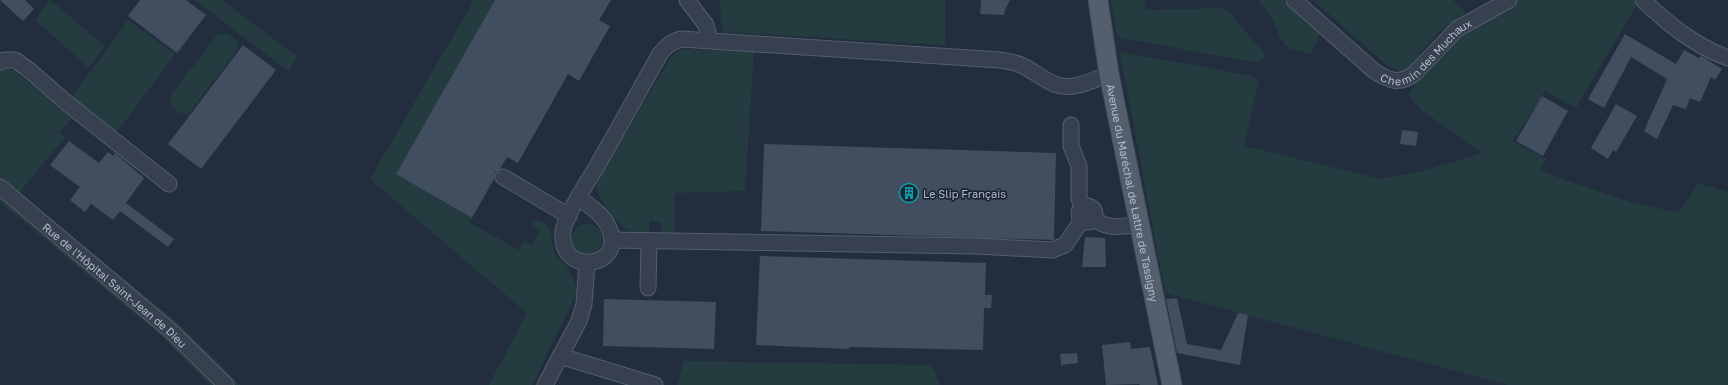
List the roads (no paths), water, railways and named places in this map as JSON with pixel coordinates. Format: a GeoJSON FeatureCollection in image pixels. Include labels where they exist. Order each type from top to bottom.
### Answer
{"type":"FeatureCollection","features":[{"type":"Feature","properties":{"kind":"main road","name":"Avenue du Maréchal de Lattre de Tassigny"},"geometry":{"type":"LineString","coordinates":[[1098,0],[1109,74],[1138,225],[1172,385]]}},
{"type":"Feature","properties":{"kind":"street"},"geometry":{"type":"LineString","coordinates":[[687,0],[706,25],[710,40]]}},
{"type":"Feature","properties":{"kind":"street","name":"Chemin des Muchaux"},"geometry":{"type":"LineString","coordinates":[[1294,0],[1374,71],[1389,80],[1396,82],[1409,78],[1415,73],[1448,37],[1461,26],[1509,0]]}},
{"type":"Feature","properties":{"kind":"street"},"geometry":{"type":"LineString","coordinates":[[1643,0],[1679,31],[1699,44],[1728,58]]}},
{"type":"Feature","properties":{"kind":"street"},"geometry":{"type":"LineString","coordinates":[[578,198],[603,217],[608,224],[612,240],[611,248],[594,263],[587,264],[573,258],[563,245],[563,230],[568,216],[578,198],[666,47],[681,39],[999,60],[1022,65],[1045,80],[1055,85],[1064,87],[1083,84],[1109,74]]}},
{"type":"Feature","properties":{"kind":"street"},"geometry":{"type":"LineString","coordinates":[[0,62],[4,60],[15,60],[29,70],[74,109],[169,184]]}},
{"type":"Feature","properties":{"kind":"street"},"geometry":{"type":"LineString","coordinates":[[1071,125],[1072,146],[1079,166],[1079,199],[1087,215],[1100,224],[1112,227],[1138,225]]}},
{"type":"Feature","properties":{"kind":"street"},"geometry":{"type":"LineString","coordinates":[[502,177],[568,216]]}},
{"type":"Feature","properties":{"kind":"street","name":"Rue de l'Hôpital Saint-Jean de Dieu"},"geometry":{"type":"LineString","coordinates":[[0,187],[164,326],[226,385]]}},
{"type":"Feature","properties":{"kind":"street"},"geometry":{"type":"LineString","coordinates":[[612,240],[976,246],[1052,250],[1065,245],[1087,215]]}},
{"type":"Feature","properties":{"kind":"street"},"geometry":{"type":"LineString","coordinates":[[648,288],[649,241]]}},
{"type":"Feature","properties":{"kind":"street"},"geometry":{"type":"LineString","coordinates":[[545,385],[579,320],[584,304],[587,264]]}},
{"type":"Feature","properties":{"kind":"street"},"geometry":{"type":"LineString","coordinates":[[560,356],[655,385]]}},
{"type":"Feature","properties":{"kind":"place","name":"Le Slip Français"},"geometry":{"type":"Point","coordinates":[909,193]}}]}
